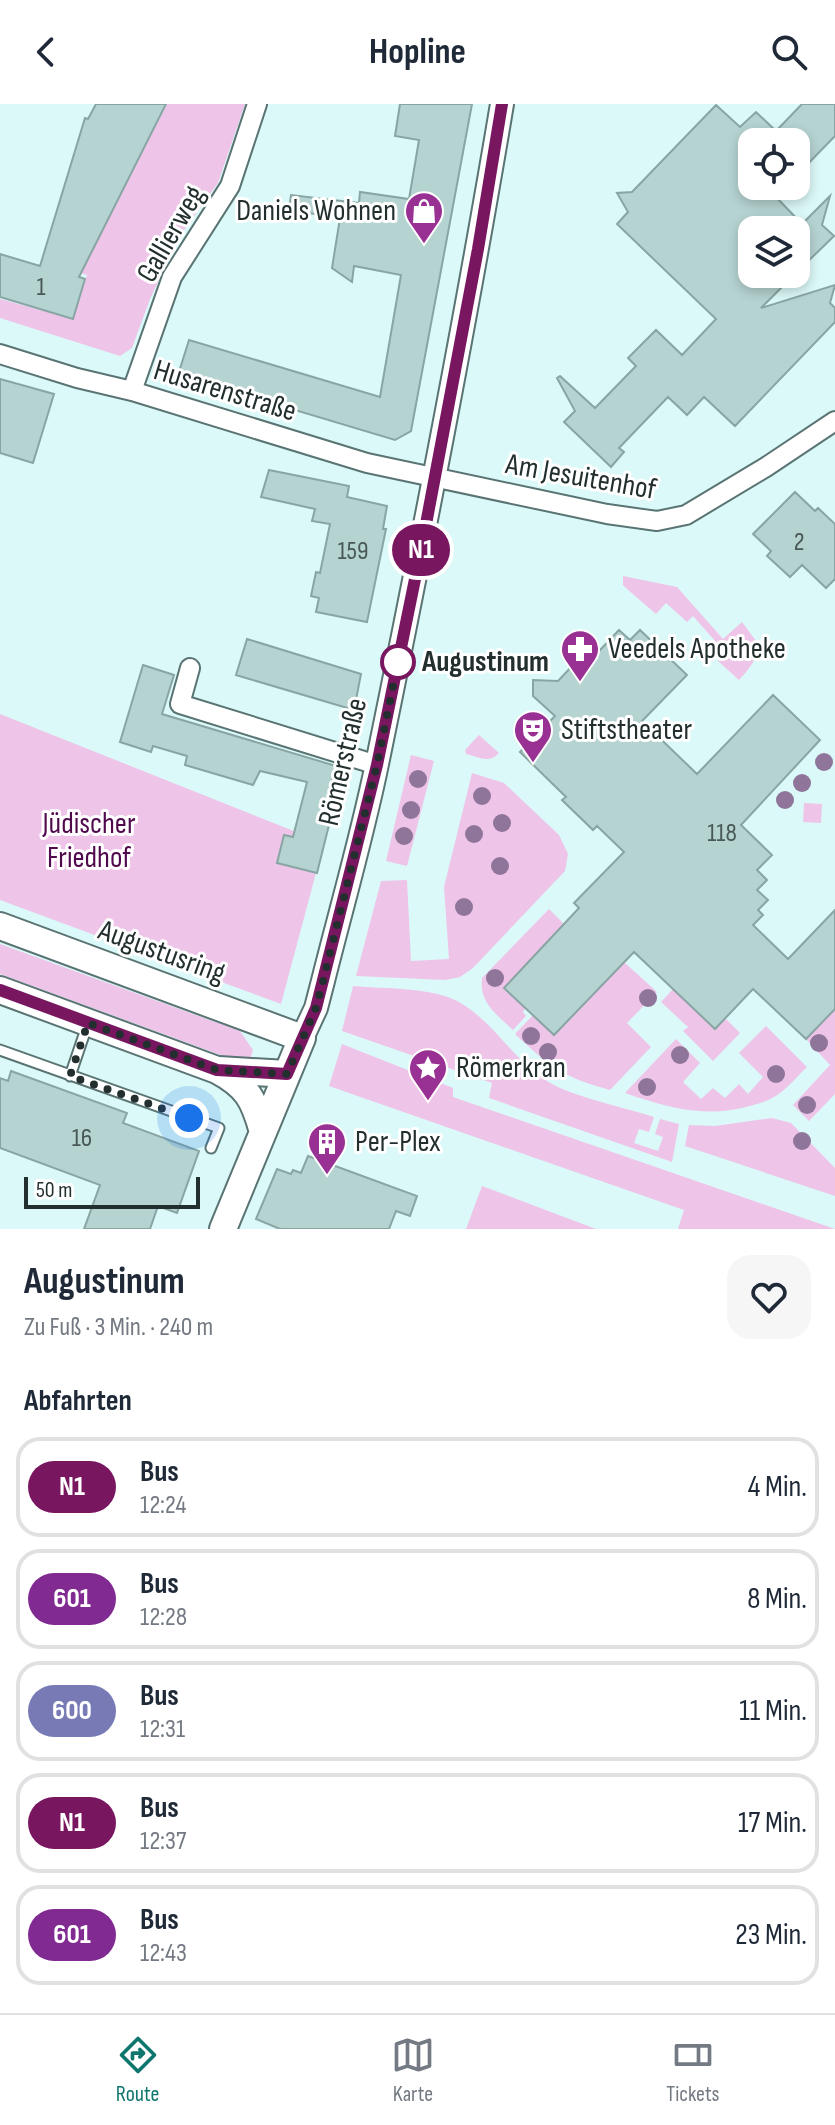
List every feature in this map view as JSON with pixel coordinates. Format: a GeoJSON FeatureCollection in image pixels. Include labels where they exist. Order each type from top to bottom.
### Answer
{"type":"FeatureCollection","features":[{"type":"Feature","properties":{"kind":"main road","name":"Augustusring"},"geometry":{"type":"LineString","coordinates":[[0,926],[302,1038]]}},
{"type":"Feature","properties":{"kind":"main road"},"geometry":{"type":"LineString","coordinates":[[0,990],[234,1079],[247,1090],[263,1132]]}},
{"type":"Feature","properties":{"kind":"main road","name":"Römerstraße"},"geometry":{"type":"LineString","coordinates":[[223,1229],[302,1038]]}},
{"type":"Feature","properties":{"kind":"main road"},"geometry":{"type":"LineString","coordinates":[[217,1070],[287,1074]]}},
{"type":"Feature","properties":{"kind":"street","name":"Gallierweg"},"geometry":{"type":"LineString","coordinates":[[132,391],[172,277],[230,186],[257,104]]}},
{"type":"Feature","properties":{"kind":"street","name":"Römerstraße"},"geometry":{"type":"LineString","coordinates":[[302,1038],[316,1008],[377,765],[478,249],[502,104]]}},
{"type":"Feature","properties":{"kind":"street","name":"Husarenstraße"},"geometry":{"type":"LineString","coordinates":[[0,354],[367,463],[434,479]]}},
{"type":"Feature","properties":{"kind":"street","name":"Am Jesuitenhof"},"geometry":{"type":"LineString","coordinates":[[434,479],[657,521],[686,515],[835,421]]}},
{"type":"Feature","properties":{"kind":"street"},"geometry":{"type":"LineString","coordinates":[[190,668],[180,704],[377,765]]}},
{"type":"Feature","properties":{"kind":"lane"},"geometry":{"type":"LineString","coordinates":[[70,1076],[88,1023]]}},
{"type":"Feature","properties":{"kind":"lane"},"geometry":{"type":"LineString","coordinates":[[0,1050],[219,1128],[211,1148]]}},
{"type":"Feature","properties":{"kind":"green space"},"geometry":{"type":"Polygon","coordinates":[[[167,104],[245,104],[218,183],[179,237],[150,299],[132,348],[120,356],[0,318],[0,299],[73,319],[87,275],[72,270],[94,247],[123,191],[115,186],[129,179],[167,104]]]}},
{"type":"Feature","properties":{"kind":"green space"},"geometry":{"type":"Polygon","coordinates":[[[623,576],[677,587],[723,639],[742,622],[759,645],[749,668],[739,680],[718,661],[725,652],[693,616],[687,622],[666,603],[656,614],[623,585],[623,576]]]}},
{"type":"Feature","properties":{"kind":"green space","name":"Jüdischer Friedhof"},"geometry":{"type":"Polygon","coordinates":[[[0,714],[324,843],[281,1004],[0,900],[0,714]]]}},
{"type":"Feature","properties":{"kind":"green space"},"geometry":{"type":"Polygon","coordinates":[[[479,735],[499,753],[488,759],[466,754],[465,750],[479,735]]]}},
{"type":"Feature","properties":{"kind":"green space"},"geometry":{"type":"Polygon","coordinates":[[[411,755],[434,761],[407,866],[386,861],[411,755]]]}},
{"type":"Feature","properties":{"kind":"green space"},"geometry":{"type":"Polygon","coordinates":[[[472,773],[504,783],[559,835],[568,854],[565,871],[473,968],[460,977],[445,980],[356,976],[381,881],[407,880],[411,961],[449,959],[444,887],[472,773]]]}},
{"type":"Feature","properties":{"kind":"green space"},"geometry":{"type":"Polygon","coordinates":[[[804,803],[822,804],[821,823],[803,822],[804,803]]]}},
{"type":"Feature","properties":{"kind":"green space"},"geometry":{"type":"Polygon","coordinates":[[[549,909],[565,925],[523,1012],[526,1016],[513,1030],[486,1001],[482,978],[549,909]]]}},
{"type":"Feature","properties":{"kind":"green space"},"geometry":{"type":"Polygon","coordinates":[[[0,944],[240,1031],[253,1050],[250,1060],[229,1058],[0,974],[0,944]]]}},
{"type":"Feature","properties":{"kind":"green space"},"geometry":{"type":"Polygon","coordinates":[[[624,962],[657,992],[627,1023],[651,1047],[610,1090],[558,1070],[515,1034],[533,1015],[554,1035],[624,962]]]}},
{"type":"Feature","properties":{"kind":"green space"},"geometry":{"type":"Polygon","coordinates":[[[353,986],[421,991],[457,1001],[483,1020],[540,1077],[564,1090],[654,1117],[649,1132],[639,1129],[634,1143],[658,1151],[663,1137],[655,1134],[660,1119],[679,1124],[672,1162],[489,1098],[492,1083],[342,1031],[353,986]]]}},
{"type":"Feature","properties":{"kind":"green space"},"geometry":{"type":"Polygon","coordinates":[[[673,989],[714,1028],[725,1018],[740,1033],[713,1061],[683,1031],[688,1027],[661,1002],[673,989]]]}},
{"type":"Feature","properties":{"kind":"green space"},"geometry":{"type":"Polygon","coordinates":[[[835,1009],[835,1094],[809,1121],[793,1105],[830,1065],[806,1039],[835,1009]]]}},
{"type":"Feature","properties":{"kind":"green space"},"geometry":{"type":"Polygon","coordinates":[[[766,1026],[807,1067],[784,1090],[768,1100],[730,1110],[699,1111],[625,1093],[676,1039],[700,1063],[683,1082],[701,1099],[713,1088],[725,1098],[739,1084],[748,1094],[763,1077],[739,1053],[766,1026]]]}},
{"type":"Feature","properties":{"kind":"green space"},"geometry":{"type":"Polygon","coordinates":[[[342,1044],[453,1088],[453,1097],[835,1229],[678,1229],[684,1210],[329,1086],[342,1044]]]}},
{"type":"Feature","properties":{"kind":"green space"},"geometry":{"type":"Polygon","coordinates":[[[772,1118],[791,1123],[835,1168],[835,1196],[685,1146],[689,1125],[715,1126],[772,1118]]]}},
{"type":"Feature","properties":{"kind":"green space"},"geometry":{"type":"Polygon","coordinates":[[[482,1186],[596,1229],[466,1229],[482,1186]]]}},
{"type":"Feature","properties":{"kind":"building"},"geometry":{"type":"Polygon","coordinates":[[[96,104],[166,104],[79,277],[85,279],[73,319],[0,297],[0,254],[40,266],[85,118],[88,119],[96,104]]]}},
{"type":"Feature","properties":{"kind":"building"},"geometry":{"type":"Polygon","coordinates":[[[400,104],[472,104],[411,431],[395,440],[178,375],[189,340],[380,397],[401,275],[354,266],[352,282],[332,268],[340,218],[289,210],[291,195],[359,203],[360,192],[409,199],[419,140],[395,136],[400,104]]]}},
{"type":"Feature","properties":{"kind":"building"},"geometry":{"type":"Polygon","coordinates":[[[802,104],[835,104],[835,136],[810,162],[810,128],[779,128],[802,104]]]}},
{"type":"Feature","properties":{"kind":"building"},"geometry":{"type":"Polygon","coordinates":[[[716,105],[740,127],[756,112],[773,128],[738,128],[738,200],[779,200],[794,216],[738,216],[738,288],[781,288],[761,308],[835,285],[830,303],[835,308],[835,322],[735,426],[704,397],[687,415],[668,397],[619,448],[624,452],[611,467],[564,422],[575,411],[557,378],[560,376],[595,408],[636,366],[628,358],[656,330],[682,355],[716,319],[617,224],[628,212],[617,193],[632,192],[716,105]]]}},
{"type":"Feature","properties":{"kind":"building"},"geometry":{"type":"Polygon","coordinates":[[[830,196],[822,225],[834,236],[810,259],[810,216],[830,196]]]}},
{"type":"Feature","properties":{"kind":"building"},"geometry":{"type":"Polygon","coordinates":[[[0,379],[54,394],[33,463],[0,453],[0,379]]]}},
{"type":"Feature","properties":{"kind":"building"},"geometry":{"type":"Polygon","coordinates":[[[269,470],[349,486],[347,497],[387,506],[383,529],[386,529],[367,622],[316,612],[319,598],[311,596],[316,572],[320,573],[330,524],[312,521],[315,509],[261,497],[269,470]]]}},
{"type":"Feature","properties":{"kind":"building"},"geometry":{"type":"Polygon","coordinates":[[[795,492],[835,524],[835,579],[826,588],[802,565],[790,577],[767,556],[771,551],[753,534],[795,492]]]}},
{"type":"Feature","properties":{"kind":"building"},"geometry":{"type":"Polygon","coordinates":[[[619,630],[630,640],[640,630],[687,675],[642,721],[697,774],[773,695],[820,740],[741,825],[772,855],[757,870],[767,880],[757,890],[768,900],[758,910],[763,915],[753,925],[788,959],[835,910],[835,1009],[806,1039],[753,989],[715,1029],[634,952],[554,1035],[504,988],[579,908],[574,903],[624,852],[597,826],[593,830],[562,800],[566,797],[520,752],[555,716],[533,696],[533,680],[558,681],[593,644],[600,650],[619,630]]]}},
{"type":"Feature","properties":{"kind":"building"},"geometry":{"type":"Polygon","coordinates":[[[247,639],[361,674],[354,710],[236,675],[247,639]]]}},
{"type":"Feature","properties":{"kind":"building"},"geometry":{"type":"Polygon","coordinates":[[[143,665],[174,675],[162,714],[336,766],[328,795],[336,797],[317,873],[277,863],[284,835],[293,837],[307,782],[260,771],[253,785],[185,765],[187,756],[153,746],[151,752],[120,742],[143,665]]]}},
{"type":"Feature","properties":{"kind":"building"},"geometry":{"type":"Polygon","coordinates":[[[11,1071],[127,1113],[123,1123],[199,1151],[177,1213],[158,1206],[150,1229],[84,1229],[100,1185],[0,1148],[0,1078],[8,1081],[11,1071]]]}},
{"type":"Feature","properties":{"kind":"building"},"geometry":{"type":"Polygon","coordinates":[[[308,1156],[417,1196],[410,1216],[396,1211],[389,1229],[280,1229],[256,1219],[277,1169],[291,1174],[293,1170],[301,1173],[308,1156]]]}},
{"type":"Feature","properties":{"kind":"bus line","name":"N1"},"geometry":{"type":"LineString","coordinates":[[0,990],[217,1070],[287,1074],[316,1008],[377,765],[423,540],[502,104]]}},
{"type":"Feature","properties":{"kind":"place","name":"Daniels Wohnen"},"geometry":{"type":"Point","coordinates":[424,245]}},
{"type":"Feature","properties":{"kind":"place","name":"Augustinum"},"geometry":{"type":"Point","coordinates":[398,662]}},
{"type":"Feature","properties":{"kind":"place","name":"Veedels Apotheke"},"geometry":{"type":"Point","coordinates":[580,683]}},
{"type":"Feature","properties":{"kind":"place","name":"Stiftstheater"},"geometry":{"type":"Point","coordinates":[533,764]}},
{"type":"Feature","properties":{"kind":"place","name":"Römerkran"},"geometry":{"type":"Point","coordinates":[428,1102]}},
{"type":"Feature","properties":{"kind":"place","name":"Per-Plex"},"geometry":{"type":"Point","coordinates":[327,1176]}},
{"type":"Feature","properties":{"kind":"route"},"geometry":{"type":"LineString","coordinates":[[189,1118],[70,1076],[88,1023],[217,1070],[287,1074],[316,1008],[377,765],[400,652],[398,662]]}}]}
